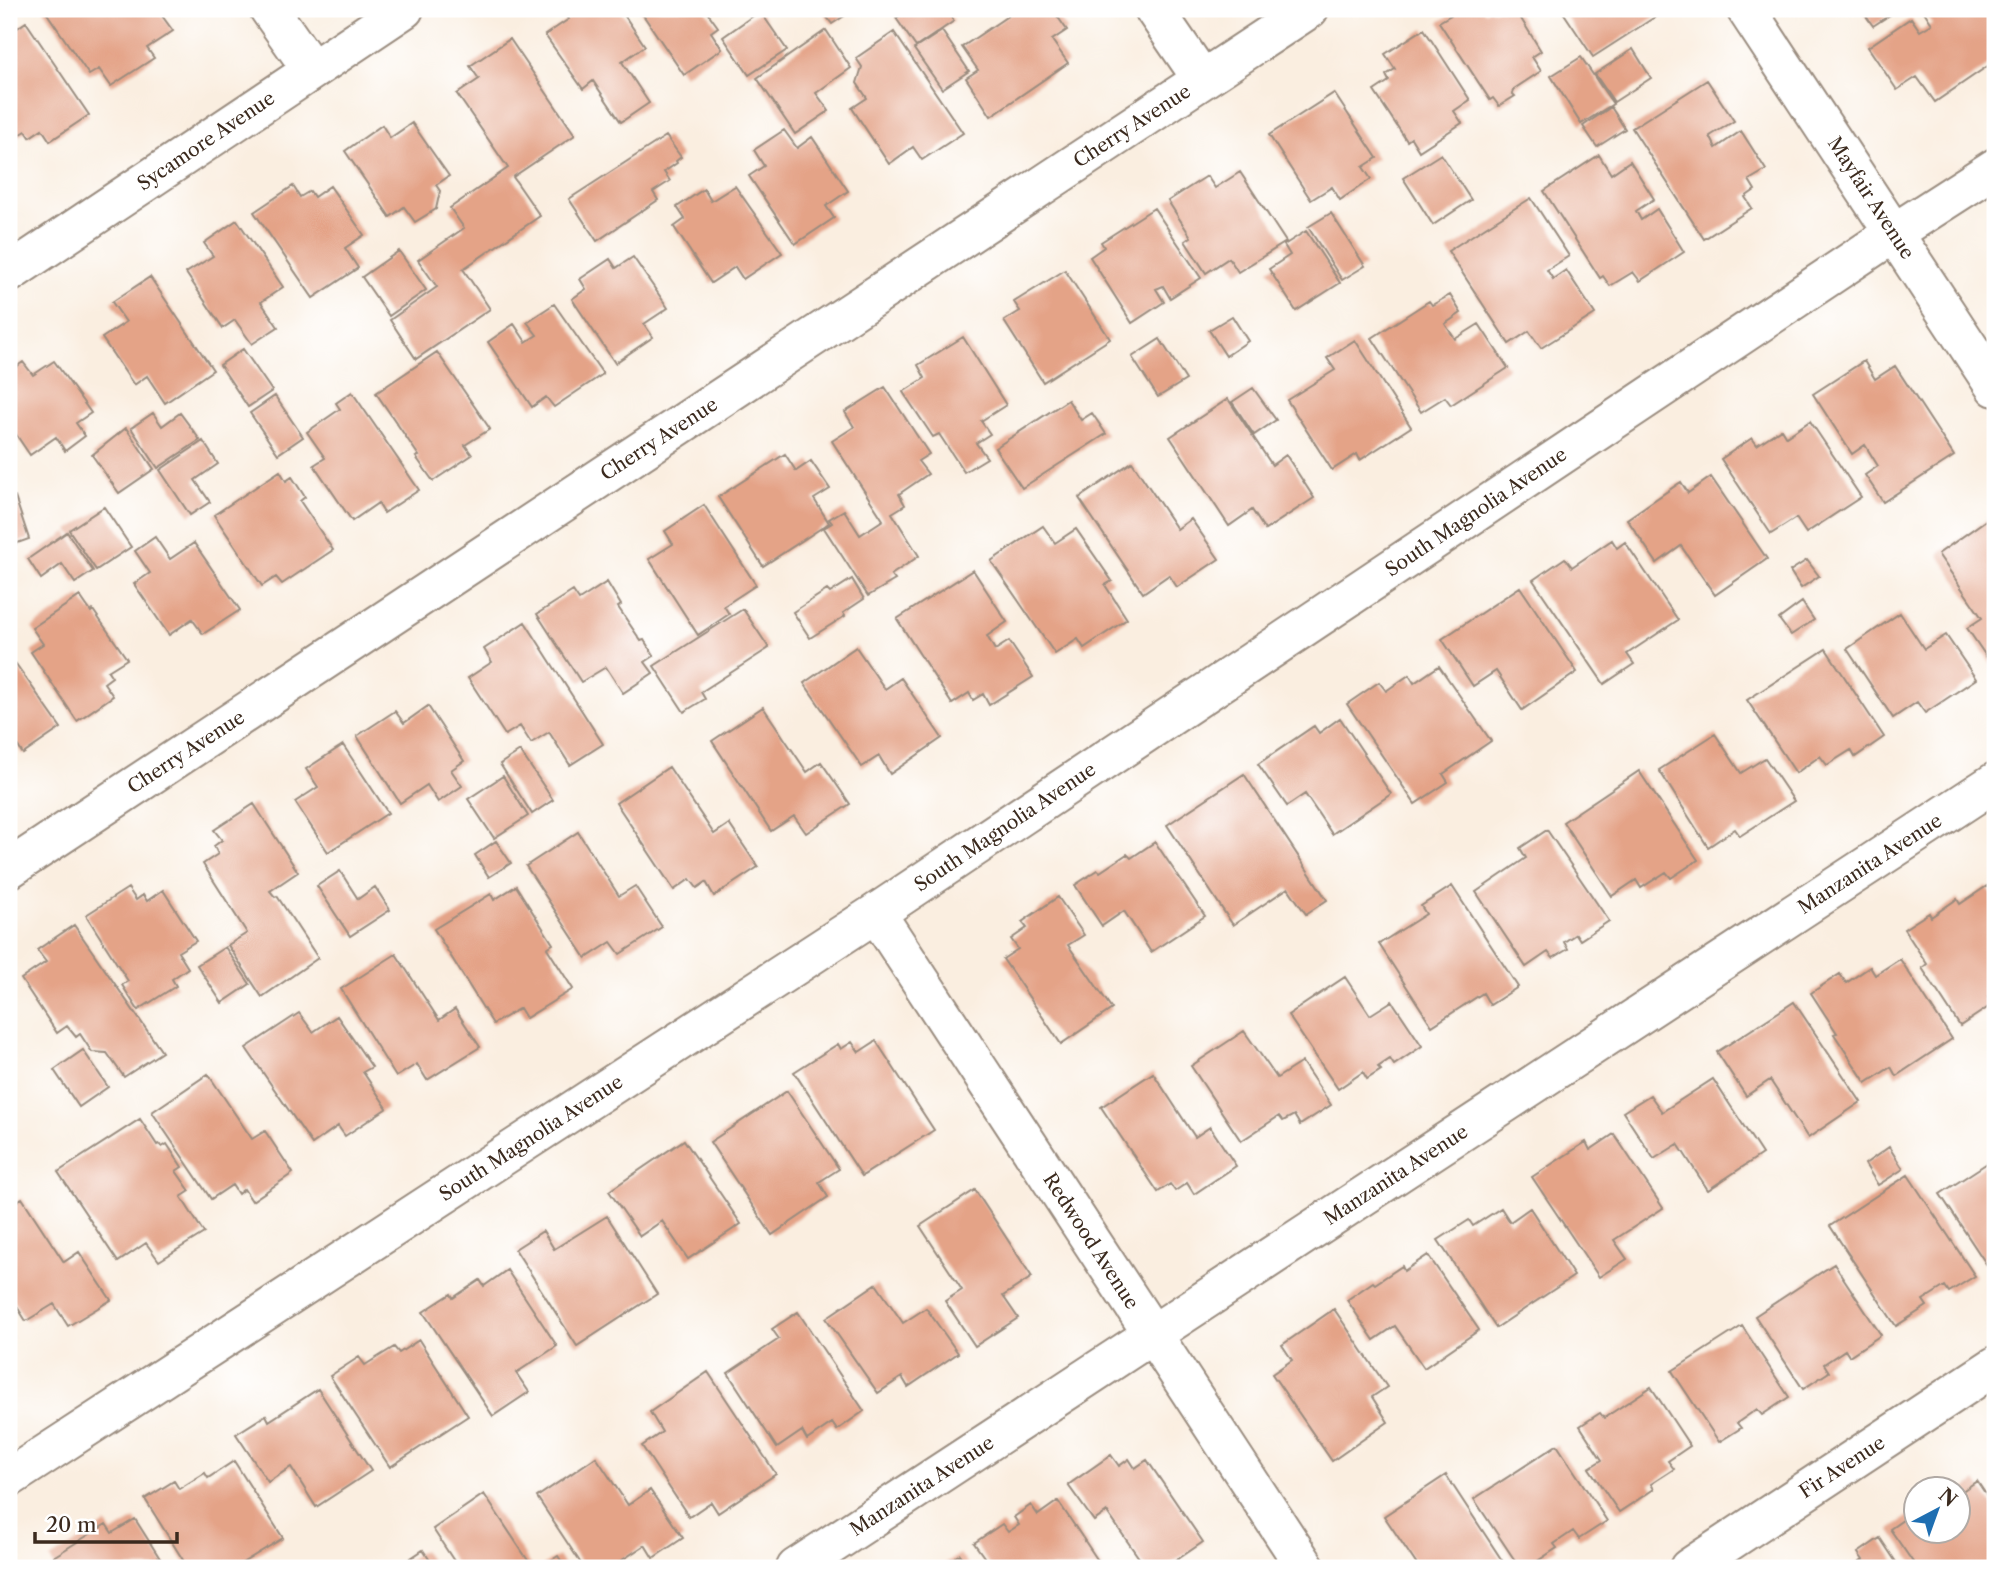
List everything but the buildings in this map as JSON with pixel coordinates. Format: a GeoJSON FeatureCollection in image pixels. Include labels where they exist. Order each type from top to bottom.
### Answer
{"type":"FeatureCollection","features":[{"type":"Feature","properties":{"kind":"street"},"geometry":{"type":"LineString","coordinates":[[269,9],[312,70]]}},
{"type":"Feature","properties":{"kind":"street","name":"Sycamore Avenue"},"geometry":{"type":"LineString","coordinates":[[9,273],[404,9]]}},
{"type":"Feature","properties":{"kind":"street"},"geometry":{"type":"LineString","coordinates":[[1154,9],[1202,79]]}},
{"type":"Feature","properties":{"kind":"street","name":"Cherry Avenue"},"geometry":{"type":"LineString","coordinates":[[9,869],[1309,9]]}},
{"type":"Feature","properties":{"kind":"street","name":"Mayfair Avenue"},"geometry":{"type":"LineString","coordinates":[[1746,9],[1995,387]]}},
{"type":"Feature","properties":{"kind":"street","name":"South Magnolia Avenue"},"geometry":{"type":"LineString","coordinates":[[9,1478],[876,914],[1995,168]]}},
{"type":"Feature","properties":{"kind":"street","name":"Manzanita Avenue"},"geometry":{"type":"LineString","coordinates":[[796,1568],[1995,782]]}},
{"type":"Feature","properties":{"kind":"street","name":"Redwood Avenue"},"geometry":{"type":"LineString","coordinates":[[876,914],[1306,1568]]}},
{"type":"Feature","properties":{"kind":"street","name":"Fir Avenue"},"geometry":{"type":"LineString","coordinates":[[1689,1568],[1995,1366]]}}]}
